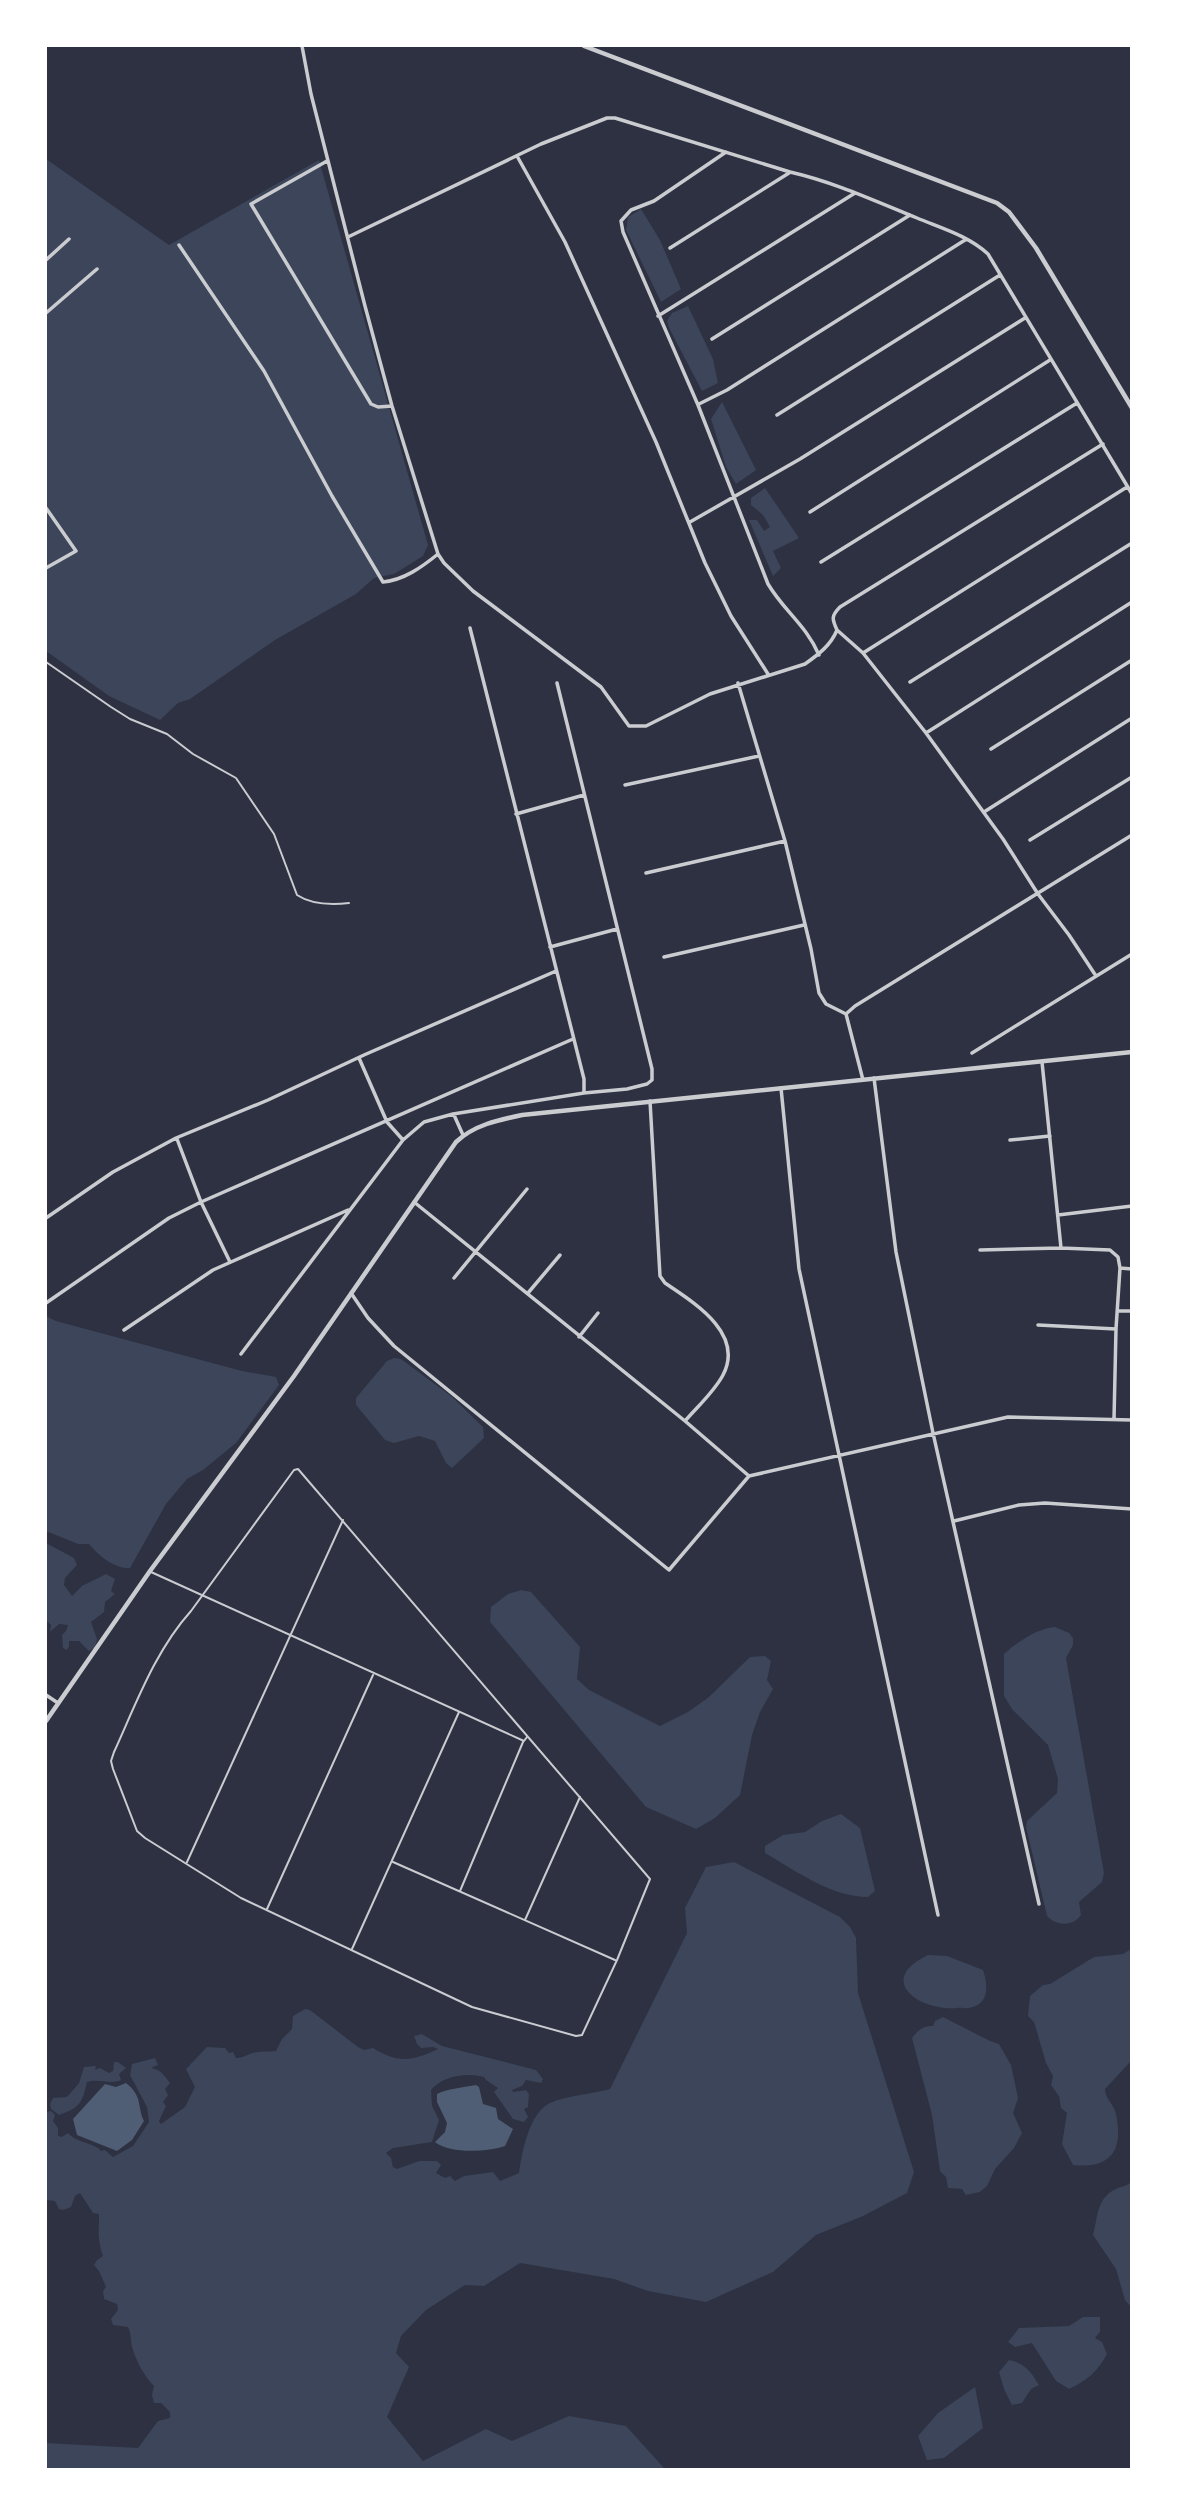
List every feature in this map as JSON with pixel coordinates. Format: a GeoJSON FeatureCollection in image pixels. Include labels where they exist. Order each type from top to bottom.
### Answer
{"type":"FeatureCollection","features":[{"type":"Feature","properties":{"kind":"street"},"geometry":{"type":"LineString","coordinates":[[302,46],[327,161],[392,406],[438,554],[444,563],[473,591],[601,687],[629,726],[646,726],[737,683],[790,670],[818,655],[833,640],[837,630]]}},
{"type":"Feature","properties":{"kind":"street"},"geometry":{"type":"LineString","coordinates":[[584,46],[997,203],[1009,212],[1036,248],[1132,408]]}},
{"type":"Feature","properties":{"kind":"street"},"geometry":{"type":"LineString","coordinates":[[348,237],[541,144],[607,118],[615,118],[820,179],[978,244],[988,254],[1132,494]]}},
{"type":"Feature","properties":{"kind":"street"},"geometry":{"type":"LineString","coordinates":[[728,151],[654,201],[631,210],[621,221],[623,232],[658,316],[698,405],[768,584],[776,597],[799,620],[818,655]]}},
{"type":"Feature","properties":{"kind":"street"},"geometry":{"type":"LineString","coordinates":[[517,156],[565,242],[690,522],[705,563],[732,616],[768,674]]}},
{"type":"Feature","properties":{"kind":"street"},"geometry":{"type":"LineString","coordinates":[[327,161],[251,204],[371,404],[378,407],[392,406]]}},
{"type":"Feature","properties":{"kind":"street"},"geometry":{"type":"LineString","coordinates":[[670,248],[790,172]]}},
{"type":"Feature","properties":{"kind":"street"},"geometry":{"type":"LineString","coordinates":[[658,316],[855,193]]}},
{"type":"Feature","properties":{"kind":"street"},"geometry":{"type":"LineString","coordinates":[[712,339],[910,215]]}},
{"type":"Feature","properties":{"kind":"street"},"geometry":{"type":"LineString","coordinates":[[46,260],[69,239]]}},
{"type":"Feature","properties":{"kind":"street"},"geometry":{"type":"LineString","coordinates":[[698,405],[727,390],[965,240]]}},
{"type":"Feature","properties":{"kind":"street"},"geometry":{"type":"LineString","coordinates":[[179,245],[264,372],[383,582],[396,581],[438,554]]}},
{"type":"Feature","properties":{"kind":"street"},"geometry":{"type":"LineString","coordinates":[[46,313],[97,269]]}},
{"type":"Feature","properties":{"kind":"street"},"geometry":{"type":"LineString","coordinates":[[777,415],[1000,275]]}},
{"type":"Feature","properties":{"kind":"street"},"geometry":{"type":"LineString","coordinates":[[690,522],[733,499],[1025,318]]}},
{"type":"Feature","properties":{"kind":"street"},"geometry":{"type":"LineString","coordinates":[[810,512],[1050,360]]}},
{"type":"Feature","properties":{"kind":"street"},"geometry":{"type":"LineString","coordinates":[[821,562],[1077,403]]}},
{"type":"Feature","properties":{"kind":"street"},"geometry":{"type":"LineString","coordinates":[[1096,976],[984,812],[926,733],[863,653],[837,630],[832,620],[833,614],[840,607],[1102,444]]}},
{"type":"Feature","properties":{"kind":"street"},"geometry":{"type":"LineString","coordinates":[[863,653],[1127,487]]}},
{"type":"Feature","properties":{"kind":"street"},"geometry":{"type":"LineString","coordinates":[[46,508],[76,551],[46,568]]}},
{"type":"Feature","properties":{"kind":"street"},"geometry":{"type":"LineString","coordinates":[[910,682],[1132,543]]}},
{"type":"Feature","properties":{"kind":"street"},"geometry":{"type":"LineString","coordinates":[[926,733],[1132,602]]}},
{"type":"Feature","properties":{"kind":"street"},"geometry":{"type":"LineString","coordinates":[[470,628],[584,1079],[584,1093]]}},
{"type":"Feature","properties":{"kind":"street"},"geometry":{"type":"LineString","coordinates":[[991,749],[1132,660]]}},
{"type":"Feature","properties":{"kind":"street"},"geometry":{"type":"LineString","coordinates":[[241,1354],[403,1140],[424,1122],[453,1114],[584,1093],[627,1089],[652,1080],[652,1069],[557,683]]}},
{"type":"Feature","properties":{"kind":"street"},"geometry":{"type":"LineString","coordinates":[[737,683],[785,841],[819,993],[826,1004],[846,1014],[863,1080]]}},
{"type":"Feature","properties":{"kind":"street"},"geometry":{"type":"LineString","coordinates":[[984,812],[1132,718]]}},
{"type":"Feature","properties":{"kind":"street"},"geometry":{"type":"LineString","coordinates":[[625,785],[760,756]]}},
{"type":"Feature","properties":{"kind":"street"},"geometry":{"type":"LineString","coordinates":[[1030,840],[1132,777]]}},
{"type":"Feature","properties":{"kind":"street"},"geometry":{"type":"LineString","coordinates":[[516,814],[584,795]]}},
{"type":"Feature","properties":{"kind":"street"},"geometry":{"type":"LineString","coordinates":[[846,1014],[1132,835]]}},
{"type":"Feature","properties":{"kind":"street"},"geometry":{"type":"LineString","coordinates":[[646,873],[785,841]]}},
{"type":"Feature","properties":{"kind":"street"},"geometry":{"type":"LineString","coordinates":[[664,957],[804,925]]}},
{"type":"Feature","properties":{"kind":"street"},"geometry":{"type":"LineString","coordinates":[[550,947],[617,929]]}},
{"type":"Feature","properties":{"kind":"street"},"geometry":{"type":"LineString","coordinates":[[972,1053],[1132,954]]}},
{"type":"Feature","properties":{"kind":"street"},"geometry":{"type":"LineString","coordinates":[[46,1218],[113,1172],[176,1138],[268,1100],[556,971]]}},
{"type":"Feature","properties":{"kind":"street"},"geometry":{"type":"LineString","coordinates":[[46,1303],[169,1218],[573,1039]]}},
{"type":"Feature","properties":{"kind":"street"},"geometry":{"type":"LineString","coordinates":[[46,1721],[150,1571],[293,1376],[463,1135],[493,1121],[522,1115],[1132,1052]]}},
{"type":"Feature","properties":{"kind":"street"},"geometry":{"type":"LineString","coordinates":[[359,1058],[387,1122],[403,1140]]}},
{"type":"Feature","properties":{"kind":"street"},"geometry":{"type":"LineString","coordinates":[[1042,1062],[1061,1248]]}},
{"type":"Feature","properties":{"kind":"street"},"geometry":{"type":"LineString","coordinates":[[874,1078],[896,1252],[933,1433],[1039,1904]]}},
{"type":"Feature","properties":{"kind":"street"},"geometry":{"type":"LineString","coordinates":[[781,1088],[799,1269],[938,1915]]}},
{"type":"Feature","properties":{"kind":"street"},"geometry":{"type":"LineString","coordinates":[[650,1101],[660,1276],[665,1283],[714,1320],[723,1333],[728,1356],[723,1376],[685,1421]]}},
{"type":"Feature","properties":{"kind":"street"},"geometry":{"type":"LineString","coordinates":[[453,1114],[463,1135]]}},
{"type":"Feature","properties":{"kind":"street"},"geometry":{"type":"LineString","coordinates":[[1010,1140],[1050,1136]]}},
{"type":"Feature","properties":{"kind":"street"},"geometry":{"type":"LineString","coordinates":[[176,1138],[201,1202],[230,1262]]}},
{"type":"Feature","properties":{"kind":"street"},"geometry":{"type":"LineString","coordinates":[[454,1278],[527,1189]]}},
{"type":"Feature","properties":{"kind":"street"},"geometry":{"type":"LineString","coordinates":[[414,1202],[749,1476]]}},
{"type":"Feature","properties":{"kind":"street"},"geometry":{"type":"LineString","coordinates":[[1058,1215],[1132,1206]]}},
{"type":"Feature","properties":{"kind":"street"},"geometry":{"type":"LineString","coordinates":[[124,1330],[213,1270],[350,1209]]}},
{"type":"Feature","properties":{"kind":"street"},"geometry":{"type":"LineString","coordinates":[[980,1250],[1110,1250],[1118,1256],[1121,1268],[1116,1329],[1114,1419]]}},
{"type":"Feature","properties":{"kind":"street"},"geometry":{"type":"LineString","coordinates":[[527,1294],[560,1255]]}},
{"type":"Feature","properties":{"kind":"street"},"geometry":{"type":"LineString","coordinates":[[1121,1268],[1132,1269]]}},
{"type":"Feature","properties":{"kind":"street"},"geometry":{"type":"LineString","coordinates":[[351,1293],[368,1318],[394,1346],[669,1570],[749,1476],[1008,1417],[1132,1420]]}},
{"type":"Feature","properties":{"kind":"street"},"geometry":{"type":"LineString","coordinates":[[1118,1311],[1132,1311]]}},
{"type":"Feature","properties":{"kind":"street"},"geometry":{"type":"LineString","coordinates":[[579,1337],[598,1313]]}},
{"type":"Feature","properties":{"kind":"street"},"geometry":{"type":"LineString","coordinates":[[1038,1325],[1116,1329]]}},
{"type":"Feature","properties":{"kind":"street"},"geometry":{"type":"LineString","coordinates":[[953,1521],[1019,1505],[1045,1503],[1132,1508]]}},
{"type":"Feature","properties":{"kind":"street"},"geometry":{"type":"LineString","coordinates":[[46,1695],[58,1704]]}},
{"type":"Feature","properties":{"kind":"lane"},"geometry":{"type":"LineString","coordinates":[[46,662],[130,719],[167,734],[193,754],[236,778],[274,834],[297,895],[320,903],[349,903]]}},
{"type":"Feature","properties":{"kind":"lane"},"geometry":{"type":"LineString","coordinates":[[294,1470],[301,1471],[650,1879],[617,1961],[582,2035],[576,2036],[472,2007],[241,1898],[137,1831],[111,1760],[150,1674],[168,1641],[201,1595],[294,1470]]}},
{"type":"Feature","properties":{"kind":"lane"},"geometry":{"type":"LineString","coordinates":[[187,1863],[343,1520]]}},
{"type":"Feature","properties":{"kind":"lane"},"geometry":{"type":"LineString","coordinates":[[150,1571],[524,1741]]}},
{"type":"Feature","properties":{"kind":"lane"},"geometry":{"type":"LineString","coordinates":[[267,1910],[374,1674]]}},
{"type":"Feature","properties":{"kind":"lane"},"geometry":{"type":"LineString","coordinates":[[351,1950],[458,1712]]}},
{"type":"Feature","properties":{"kind":"lane"},"geometry":{"type":"LineString","coordinates":[[459,1892],[527,1736]]}},
{"type":"Feature","properties":{"kind":"lane"},"geometry":{"type":"LineString","coordinates":[[525,1921],[580,1797]]}},
{"type":"Feature","properties":{"kind":"lane"},"geometry":{"type":"LineString","coordinates":[[392,1861],[617,1961]]}},
{"type":"Feature","properties":{"kind":"shaded area"},"geometry":{"type":"Polygon","coordinates":[[[46,159],[169,245],[319,160],[428,545],[423,556],[394,574],[374,578],[356,594],[275,640],[190,699],[178,703],[160,720],[109,696],[46,651],[46,159]]]}},
{"type":"Feature","properties":{"kind":"shaded area"},"geometry":{"type":"Polygon","coordinates":[[[641,209],[660,240],[681,289],[661,302],[626,230],[628,217],[641,209]]]}},
{"type":"Feature","properties":{"kind":"shaded area"},"geometry":{"type":"Polygon","coordinates":[[[688,306],[713,359],[718,383],[702,391],[667,321],[672,313],[688,306]]]}},
{"type":"Feature","properties":{"kind":"shaded area"},"geometry":{"type":"Polygon","coordinates":[[[722,402],[756,470],[736,484],[726,467],[711,419],[722,402]]]}},
{"type":"Feature","properties":{"kind":"shaded area"},"geometry":{"type":"Polygon","coordinates":[[[765,488],[799,538],[773,551],[781,568],[773,576],[749,520],[757,520],[764,531],[770,527],[763,515],[751,505],[751,498],[765,488]]]}},
{"type":"Feature","properties":{"kind":"shaded area"},"geometry":{"type":"Polygon","coordinates":[[[46,1316],[56,1321],[242,1371],[276,1377],[279,1385],[236,1443],[203,1470],[187,1479],[166,1504],[130,1568],[112,1564],[89,1544],[78,1544],[46,1531],[46,1316]]]}},
{"type":"Feature","properties":{"kind":"shaded area"},"geometry":{"type":"Polygon","coordinates":[[[401,1359],[451,1396],[483,1427],[484,1438],[452,1468],[446,1463],[435,1441],[419,1436],[394,1443],[385,1440],[356,1405],[356,1398],[387,1361],[401,1359]]]}},
{"type":"Feature","properties":{"kind":"shaded area"},"geometry":{"type":"Polygon","coordinates":[[[46,1543],[74,1558],[77,1565],[65,1578],[64,1585],[72,1596],[82,1586],[106,1574],[115,1579],[111,1591],[115,1594],[105,1602],[104,1612],[91,1622],[97,1639],[95,1648],[89,1651],[79,1641],[69,1641],[69,1647],[66,1650],[63,1648],[62,1635],[68,1625],[59,1624],[50,1632],[51,1625],[46,1620],[46,1543]]]}},
{"type":"Feature","properties":{"kind":"shaded area"},"geometry":{"type":"Polygon","coordinates":[[[521,1590],[531,1592],[580,1647],[577,1679],[589,1690],[660,1726],[688,1712],[709,1697],[750,1657],[765,1656],[771,1661],[767,1680],[773,1689],[760,1712],[752,1735],[740,1795],[715,1818],[696,1829],[646,1807],[490,1622],[491,1607],[508,1594],[521,1590]]]}},
{"type":"Feature","properties":{"kind":"shaded area"},"geometry":{"type":"Polygon","coordinates":[[[1055,1627],[1069,1633],[1073,1638],[1073,1645],[1066,1658],[1104,1873],[1102,1882],[1079,1902],[1081,1915],[1078,1919],[1064,1924],[1047,1916],[1026,1827],[1027,1821],[1057,1793],[1058,1779],[1048,1745],[1012,1709],[1004,1696],[1004,1654],[1028,1636],[1055,1627]]]}},
{"type":"Feature","properties":{"kind":"shaded area"},"geometry":{"type":"Polygon","coordinates":[[[841,1814],[860,1828],[875,1891],[868,1897],[827,1888],[765,1853],[765,1846],[783,1835],[805,1832],[822,1821],[841,1814]]]}},
{"type":"Feature","properties":{"kind":"shaded area"},"geometry":{"type":"Polygon","coordinates":[[[734,1862],[840,1917],[856,1938],[858,1993],[914,2172],[907,2193],[863,2216],[816,2235],[773,2272],[706,2302],[648,2291],[614,2279],[520,2263],[484,2286],[465,2285],[426,2310],[401,2336],[396,2353],[409,2367],[387,2417],[423,2461],[486,2429],[512,2441],[569,2416],[626,2426],[665,2469],[46,2469],[46,2443],[138,2448],[158,2421],[170,2418],[170,2412],[161,2403],[154,2403],[154,2386],[137,2360],[128,2327],[113,2325],[111,2319],[118,2310],[117,2304],[104,2299],[103,2291],[106,2287],[94,2265],[103,2256],[99,2239],[99,2214],[93,2213],[80,2193],[75,2196],[71,2207],[63,2210],[59,2209],[55,2201],[46,2200],[46,2112],[51,2111],[55,2115],[53,2121],[58,2128],[58,2136],[62,2137],[68,2133],[101,2151],[105,2150],[113,2157],[133,2146],[149,2122],[147,2107],[130,2075],[132,2064],[155,2058],[158,2065],[151,2068],[160,2071],[170,2083],[165,2089],[168,2095],[163,2102],[166,2106],[159,2121],[161,2124],[185,2107],[195,2087],[186,2069],[207,2047],[225,2048],[229,2053],[233,2052],[236,2058],[256,2052],[276,2051],[282,2039],[292,2029],[293,2016],[305,2009],[310,2010],[358,2047],[364,2050],[373,2048],[390,2057],[413,2058],[438,2049],[421,2048],[414,2036],[422,2034],[442,2046],[536,2070],[543,2079],[541,2083],[526,2080],[522,2086],[512,2090],[526,2090],[529,2094],[528,2107],[524,2109],[528,2117],[524,2122],[513,2119],[494,2092],[498,2088],[484,2077],[455,2076],[442,2081],[431,2090],[432,2106],[439,2120],[432,2142],[393,2148],[386,2153],[391,2158],[393,2167],[397,2169],[419,2161],[437,2161],[441,2165],[436,2173],[445,2178],[450,2176],[455,2181],[464,2176],[493,2172],[500,2181],[519,2173],[528,2134],[543,2108],[563,2099],[610,2089],[687,1933],[685,1908],[706,1867],[734,1862]]]}},
{"type":"Feature","properties":{"kind":"shaded area"},"geometry":{"type":"Polygon","coordinates":[[[1131,1949],[1131,2061],[1105,2089],[1116,2114],[1116,2147],[1111,2155],[1096,2164],[1073,2165],[1062,2144],[1067,2113],[1061,2108],[1059,2096],[1051,2085],[1053,2076],[1046,2063],[1034,2022],[1028,2016],[1030,1996],[1043,1985],[1050,1984],[1094,1957],[1123,1954],[1131,1949]]]}},
{"type":"Feature","properties":{"kind":"shaded area"},"geometry":{"type":"Polygon","coordinates":[[[928,1955],[947,1956],[983,1970],[986,1982],[984,1999],[967,2008],[943,2008],[917,1999],[908,1992],[904,1984],[905,1974],[912,1965],[928,1955]]]}},
{"type":"Feature","properties":{"kind":"shaded area"},"geometry":{"type":"Polygon","coordinates":[[[943,2017],[999,2044],[1011,2065],[1018,2098],[1013,2113],[1022,2133],[1014,2148],[995,2169],[987,2186],[980,2192],[966,2195],[962,2189],[948,2188],[946,2177],[940,2171],[932,2115],[912,2038],[921,2029],[933,2026],[935,2021],[943,2017]]]}},
{"type":"Feature","properties":{"kind":"shaded area"},"geometry":{"type":"Polygon","coordinates":[[[114,2062],[126,2068],[119,2074],[121,2080],[87,2082],[82,2100],[76,2107],[59,2115],[51,2109],[53,2098],[67,2097],[79,2083],[84,2067],[96,2066],[95,2070],[100,2068],[109,2073],[113,2071],[114,2062]]]}},
{"type":"Feature","properties":{"kind":"shaded area"},"geometry":{"type":"Polygon","coordinates":[[[126,2083],[135,2092],[144,2121],[132,2140],[117,2151],[77,2135],[73,2119],[105,2084],[116,2087],[126,2083]]]}},
{"type":"Feature","properties":{"kind":"shaded area"},"geometry":{"type":"Polygon","coordinates":[[[476,2085],[479,2087],[483,2104],[496,2108],[498,2119],[513,2129],[505,2146],[469,2151],[441,2146],[435,2142],[445,2132],[447,2123],[437,2102],[437,2094],[476,2085]]]}},
{"type":"Feature","properties":{"kind":"shaded area"},"geometry":{"type":"Polygon","coordinates":[[[1131,2182],[1131,2307],[1125,2300],[1116,2269],[1093,2235],[1101,2203],[1109,2193],[1131,2182]]]}},
{"type":"Feature","properties":{"kind":"shaded area"},"geometry":{"type":"Polygon","coordinates":[[[1083,2317],[1100,2317],[1100,2332],[1095,2338],[1102,2342],[1107,2354],[1091,2375],[1069,2389],[1056,2381],[1032,2343],[1015,2347],[1008,2342],[1019,2328],[1069,2326],[1083,2317]]]}},
{"type":"Feature","properties":{"kind":"shaded area"},"geometry":{"type":"Polygon","coordinates":[[[1009,2360],[1027,2369],[1039,2385],[1031,2389],[1022,2403],[1012,2405],[999,2372],[1009,2360]]]}},
{"type":"Feature","properties":{"kind":"shaded area"},"geometry":{"type":"Polygon","coordinates":[[[975,2387],[983,2428],[944,2458],[927,2460],[918,2436],[938,2413],[975,2387]]]}}]}
